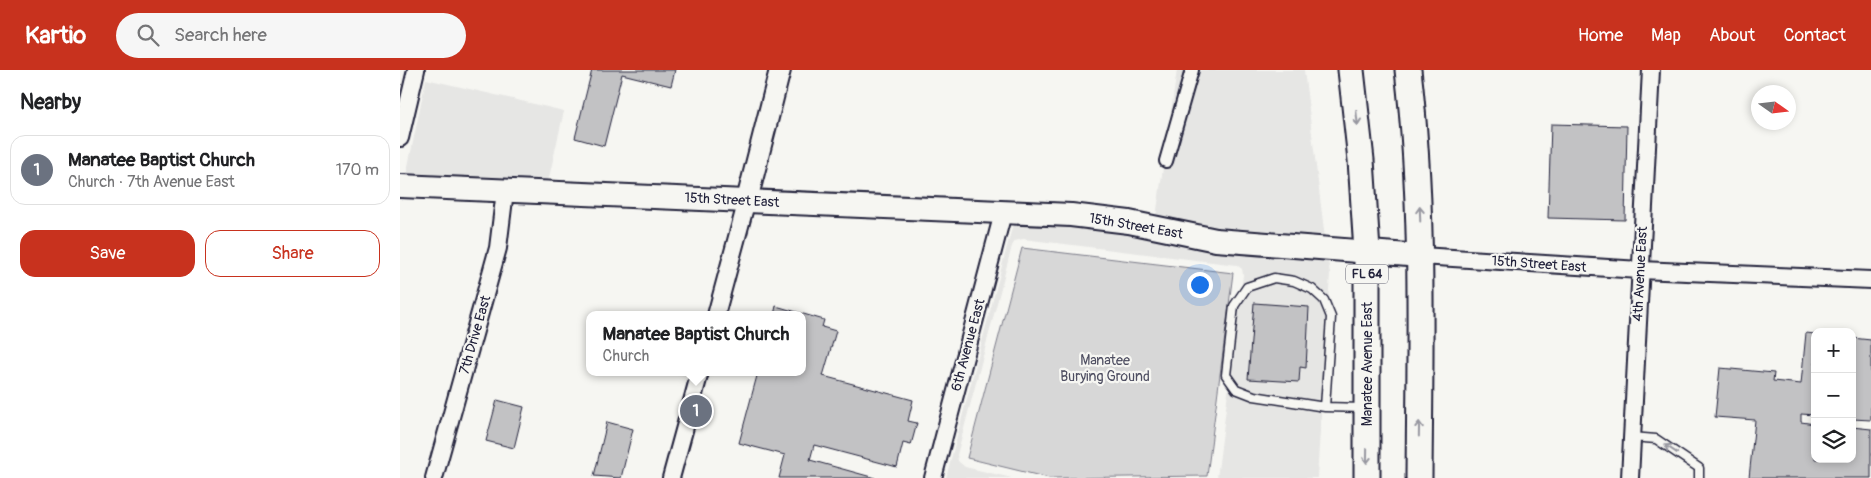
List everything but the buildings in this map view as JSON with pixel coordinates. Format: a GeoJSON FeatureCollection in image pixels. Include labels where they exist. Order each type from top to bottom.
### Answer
{"type":"FeatureCollection","features":[{"type":"Feature","properties":{"kind":"main road","name":"Manatee Avenue East"},"geometry":{"type":"LineString","coordinates":[[1352,70],[1361,160],[1367,251],[1367,478]]}},
{"type":"Feature","properties":{"kind":"main road"},"geometry":{"type":"LineString","coordinates":[[1408,70],[1415,134],[1421,256],[1419,478]]}},
{"type":"Feature","properties":{"kind":"main road","name":"15th Street East"},"geometry":{"type":"LineString","coordinates":[[400,186],[747,200],[1107,218],[1216,240],[1421,256]]}},
{"type":"Feature","properties":{"kind":"street"},"geometry":{"type":"LineString","coordinates":[[400,138],[416,70]]}},
{"type":"Feature","properties":{"kind":"street"},"geometry":{"type":"LineString","coordinates":[[717,311],[780,70]]}},
{"type":"Feature","properties":{"kind":"street"},"geometry":{"type":"LineString","coordinates":[[1166,161],[1192,70]]}},
{"type":"Feature","properties":{"kind":"street","name":"4th Avenue East"},"geometry":{"type":"LineString","coordinates":[[1630,478],[1651,70]]}},
{"type":"Feature","properties":{"kind":"street","name":"7th Drive East"},"geometry":{"type":"LineString","coordinates":[[434,478],[491,277],[503,222],[506,190]]}},
{"type":"Feature","properties":{"kind":"street","name":"6th Avenue East"},"geometry":{"type":"LineString","coordinates":[[933,478],[1003,213]]}},
{"type":"Feature","properties":{"kind":"street","name":"15th Street East"},"geometry":{"type":"LineString","coordinates":[[1421,256],[1640,270],[1871,280]]}},
{"type":"Feature","properties":{"kind":"street"},"geometry":{"type":"LineString","coordinates":[[671,478],[699,376]]}},
{"type":"Feature","properties":{"kind":"lane"},"geometry":{"type":"LineString","coordinates":[[1325,407],[1331,317],[1324,300],[1312,289],[1294,280],[1274,278],[1247,287],[1234,306],[1226,375],[1236,389],[1254,396],[1325,407],[1367,409]]}},
{"type":"Feature","properties":{"kind":"lane"},"geometry":{"type":"LineString","coordinates":[[1632,437],[1656,439],[1699,468],[1699,478]]}},
{"type":"Feature","properties":{"kind":"shaded area"},"geometry":{"type":"Polygon","coordinates":[[[1177,70],[1304,70],[1325,238],[1217,229],[1156,217],[1177,70]]]}},
{"type":"Feature","properties":{"kind":"shaded area"},"geometry":{"type":"Polygon","coordinates":[[[426,79],[564,111],[548,182],[406,176],[426,79]]]}},
{"type":"Feature","properties":{"kind":"shaded area"},"geometry":{"type":"Polygon","coordinates":[[[1013,224],[1071,226],[1127,232],[1215,251],[1328,260],[1330,274],[1317,478],[1217,478],[1243,275],[1242,269],[1237,265],[1023,239],[1015,241],[1012,246],[957,455],[958,461],[965,467],[1012,478],[946,478],[1013,224]]]}},
{"type":"Feature","properties":{"kind":"green space","name":"Manatee Burying Ground"},"geometry":{"type":"Polygon","coordinates":[[[1022,248],[1233,273],[1207,476],[1049,478],[967,458],[1022,248]]]}},
{"type":"Feature","properties":{"kind":"place","name":"Manatee Baptist Church"},"geometry":{"type":"Point","coordinates":[696,411]}}]}
